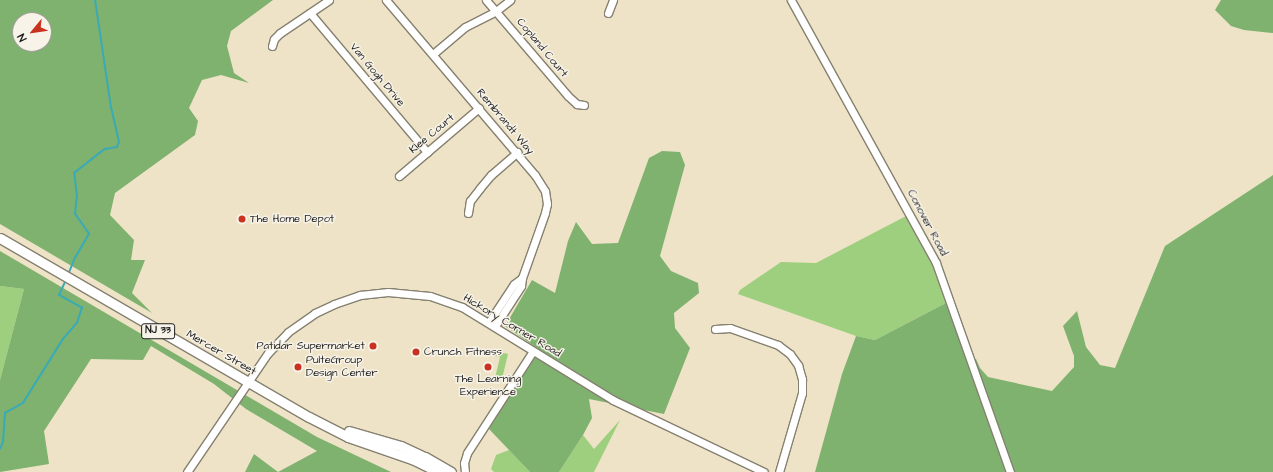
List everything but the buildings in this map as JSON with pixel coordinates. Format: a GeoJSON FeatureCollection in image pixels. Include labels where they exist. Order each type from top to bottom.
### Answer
{"type":"FeatureCollection","features":[{"type":"Feature","properties":{"kind":"main road","name":"Mercer Street"},"geometry":{"type":"LineString","coordinates":[[0,238],[309,418],[348,437],[412,459],[438,472]]}},
{"type":"Feature","properties":{"kind":"main road","name":"Mercer Street"},"geometry":{"type":"LineString","coordinates":[[328,426],[401,446],[425,456],[451,472]]}},
{"type":"Feature","properties":{"kind":"street"},"geometry":{"type":"LineString","coordinates":[[272,46],[277,36],[329,0]]}},
{"type":"Feature","properties":{"kind":"street","name":"Rembrandt Way"},"geometry":{"type":"LineString","coordinates":[[386,0],[517,152],[542,184],[546,204],[537,238],[522,278],[514,284],[492,324]]}},
{"type":"Feature","properties":{"kind":"street","name":"Copland Court"},"geometry":{"type":"LineString","coordinates":[[486,0],[568,96],[577,104],[584,105]]}},
{"type":"Feature","properties":{"kind":"street"},"geometry":{"type":"LineString","coordinates":[[433,54],[464,27],[496,12],[510,0]]}},
{"type":"Feature","properties":{"kind":"street"},"geometry":{"type":"LineString","coordinates":[[608,13],[613,0]]}},
{"type":"Feature","properties":{"kind":"street","name":"Conover Road"},"geometry":{"type":"LineString","coordinates":[[792,0],[936,263],[1010,472]]}},
{"type":"Feature","properties":{"kind":"street","name":"Van Gogh Drive"},"geometry":{"type":"LineString","coordinates":[[310,13],[428,152]]}},
{"type":"Feature","properties":{"kind":"street","name":"Klee Court"},"geometry":{"type":"LineString","coordinates":[[399,176],[479,108]]}},
{"type":"Feature","properties":{"kind":"street"},"geometry":{"type":"LineString","coordinates":[[468,213],[468,205],[472,198],[489,177],[517,152]]}},
{"type":"Feature","properties":{"kind":"street","name":"Hickory Corner Road"},"geometry":{"type":"LineString","coordinates":[[186,472],[247,382],[277,343],[294,328],[323,309],[360,295],[388,292],[430,296],[462,307],[492,324],[613,400],[764,472]]}},
{"type":"Feature","properties":{"kind":"street"},"geometry":{"type":"LineString","coordinates":[[715,329],[730,328],[778,345],[790,354],[798,365],[802,379],[802,393],[779,472]]}},
{"type":"Feature","properties":{"kind":"street"},"geometry":{"type":"LineString","coordinates":[[465,472],[464,463],[467,453],[533,351]]}},
{"type":"Feature","properties":{"kind":"green space"},"geometry":{"type":"Polygon","coordinates":[[[0,0],[273,0],[231,31],[227,46],[234,73],[249,83],[221,75],[202,80],[189,108],[198,121],[195,135],[115,193],[110,215],[134,240],[131,260],[145,260],[132,293],[152,313],[0,224],[0,0]]]}},
{"type":"Feature","properties":{"kind":"green space"},"geometry":{"type":"Polygon","coordinates":[[[1221,0],[1273,0],[1273,33],[1244,30],[1231,26],[1215,10],[1221,0]]]}},
{"type":"Feature","properties":{"kind":"green space"},"geometry":{"type":"Polygon","coordinates":[[[662,151],[680,152],[685,165],[660,256],[671,271],[698,283],[699,293],[674,313],[675,328],[690,348],[664,414],[589,399],[592,418],[559,472],[530,472],[489,429],[503,405],[540,350],[505,326],[532,280],[555,293],[568,241],[576,222],[592,244],[618,243],[649,158],[662,151]]]}},
{"type":"Feature","properties":{"kind":"green space"},"geometry":{"type":"Polygon","coordinates":[[[1273,175],[1273,472],[815,472],[842,374],[856,336],[875,340],[948,302],[967,359],[976,359],[980,368],[988,377],[1052,391],[1074,367],[1074,356],[1063,326],[1077,311],[1086,347],[1100,365],[1115,368],[1165,246],[1273,175]]]}},
{"type":"Feature","properties":{"kind":"green space"},"geometry":{"type":"Polygon","coordinates":[[[908,215],[936,269],[948,302],[875,340],[856,336],[738,294],[740,290],[781,262],[816,263],[908,215]]]}},
{"type":"Feature","properties":{"kind":"green space"},"geometry":{"type":"Polygon","coordinates":[[[0,251],[317,437],[391,472],[278,472],[317,451],[246,409],[214,384],[151,346],[143,360],[91,359],[44,431],[49,464],[0,472],[0,380],[24,289],[0,286],[0,251]]]}},
{"type":"Feature","properties":{"kind":"green space"},"geometry":{"type":"Polygon","coordinates":[[[0,286],[24,289],[0,380],[0,286]]]}},
{"type":"Feature","properties":{"kind":"green space"},"geometry":{"type":"Polygon","coordinates":[[[490,350],[508,354],[502,379],[495,378],[500,357],[488,354],[490,350]]]}},
{"type":"Feature","properties":{"kind":"green space"},"geometry":{"type":"Polygon","coordinates":[[[620,420],[594,472],[559,472],[583,435],[594,449],[620,420]]]}},
{"type":"Feature","properties":{"kind":"green space"},"geometry":{"type":"Polygon","coordinates":[[[509,450],[530,472],[494,472],[491,469],[496,455],[509,450]]]}},
{"type":"Feature","properties":{"kind":"green space"},"geometry":{"type":"Polygon","coordinates":[[[254,454],[278,472],[245,472],[254,454]]]}},
{"type":"Feature","properties":{"kind":"waterway"},"geometry":{"type":"LineString","coordinates":[[68,275],[75,258],[89,234],[75,214],[77,196],[74,173],[105,149],[117,147],[119,142],[111,108],[95,0]]}},
{"type":"Feature","properties":{"kind":"waterway"},"geometry":{"type":"LineString","coordinates":[[0,449],[3,442],[5,413],[23,403],[63,339],[77,323],[82,308],[59,295],[66,280]]}},
{"type":"Feature","properties":{"kind":"place","name":"The Home Depot"},"geometry":{"type":"Point","coordinates":[242,219]}},
{"type":"Feature","properties":{"kind":"place","name":"Patidar Supermarket"},"geometry":{"type":"Point","coordinates":[373,346]}},
{"type":"Feature","properties":{"kind":"place","name":"Crunch Fitness"},"geometry":{"type":"Point","coordinates":[416,352]}},
{"type":"Feature","properties":{"kind":"place","name":"PulteGroup Design Center"},"geometry":{"type":"Point","coordinates":[298,367]}},
{"type":"Feature","properties":{"kind":"place","name":"The Learning Experience"},"geometry":{"type":"Point","coordinates":[488,367]}}]}
